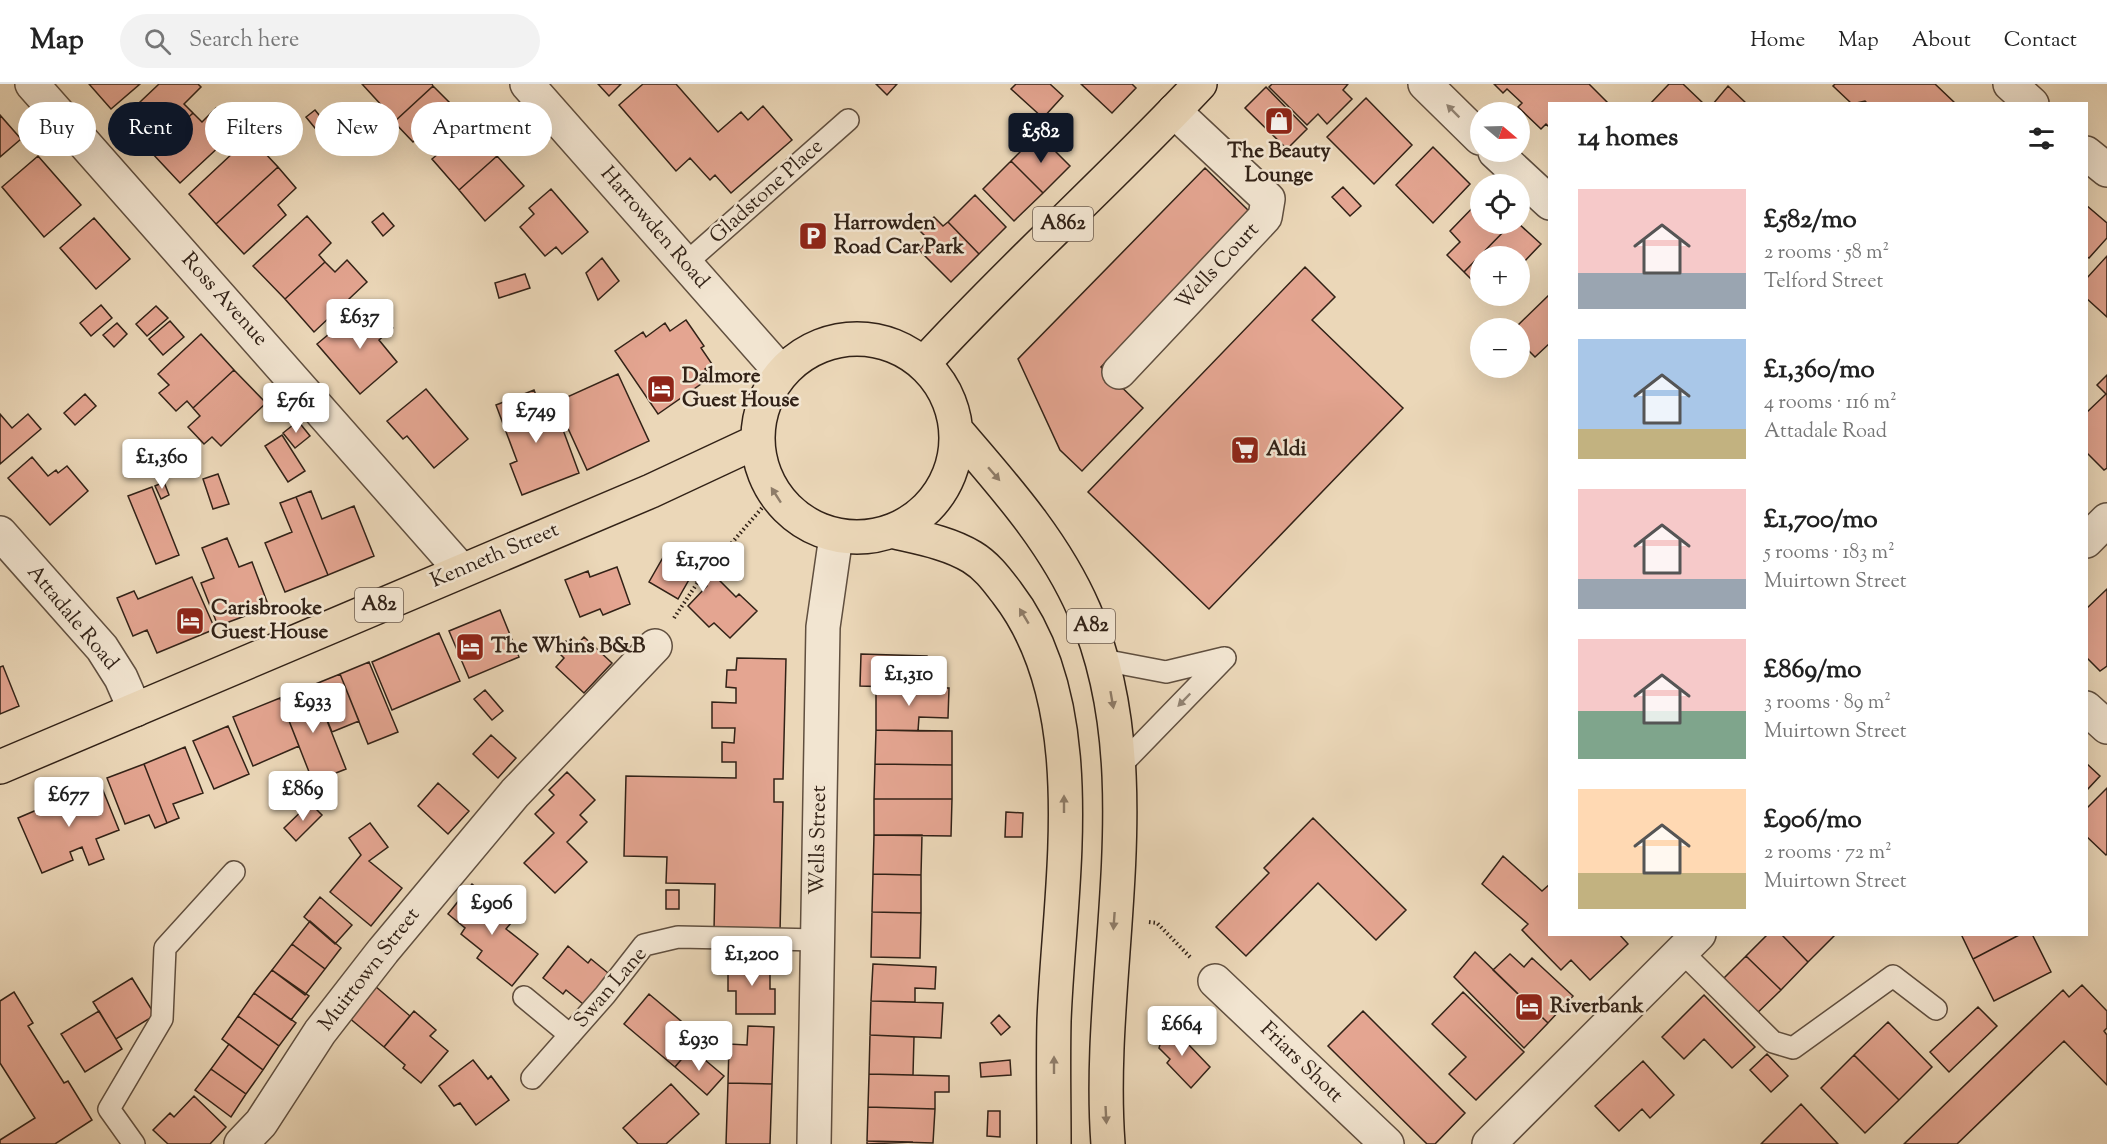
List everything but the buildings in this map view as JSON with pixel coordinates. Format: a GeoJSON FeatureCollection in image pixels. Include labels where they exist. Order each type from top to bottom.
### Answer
{"type":"FeatureCollection","features":[{"type":"Feature","properties":{"kind":"main road","name":"A862"},"geometry":{"type":"LineString","coordinates":[[925,362],[968,315],[1200,84]]}},
{"type":"Feature","properties":{"kind":"main road","name":"A82"},"geometry":{"type":"LineString","coordinates":[[847,337],[882,339],[925,362],[946,395],[956,430],[954,465],[940,495],[915,520],[895,531],[862,538],[836,536],[803,522],[774,494],[764,473],[758,441],[762,406],[781,372],[808,350],[847,337]]}},
{"type":"Feature","properties":{"kind":"main road","name":"A82"},"geometry":{"type":"LineString","coordinates":[[956,430],[1018,502],[1053,551],[1084,609],[1103,660],[1113,703],[1119,767],[1118,862],[1107,1010],[1105,1110],[1108,1144]]}},
{"type":"Feature","properties":{"kind":"main road","name":"Kenneth Street"},"geometry":{"type":"LineString","coordinates":[[0,767],[651,490],[758,441]]}},
{"type":"Feature","properties":{"kind":"main road","name":"A82"},"geometry":{"type":"LineString","coordinates":[[895,531],[942,544],[973,557],[993,574],[1025,615],[1053,690],[1060,740],[1064,797],[1064,863],[1054,1023],[1054,1144]]}},
{"type":"Feature","properties":{"kind":"street","name":"Ross Avenue"},"geometry":{"type":"LineString","coordinates":[[32,84],[461,570]]}},
{"type":"Feature","properties":{"kind":"street","name":"Harrowden Road"},"geometry":{"type":"LineString","coordinates":[[527,84],[781,372]]}},
{"type":"Feature","properties":{"kind":"street"},"geometry":{"type":"LineString","coordinates":[[1425,84],[1470,128]]}},
{"type":"Feature","properties":{"kind":"street"},"geometry":{"type":"LineString","coordinates":[[2010,84],[2030,102]]}},
{"type":"Feature","properties":{"kind":"street","name":"Wells Court"},"geometry":{"type":"LineString","coordinates":[[1119,372],[1265,217],[1268,199],[1174,111]]}},
{"type":"Feature","properties":{"kind":"street"},"geometry":{"type":"LineString","coordinates":[[2088,155],[2107,171]]}},
{"type":"Feature","properties":{"kind":"street"},"geometry":{"type":"LineString","coordinates":[[1505,162],[1548,201]]}},
{"type":"Feature","properties":{"kind":"street"},"geometry":{"type":"LineString","coordinates":[[2088,539],[2107,520]]}},
{"type":"Feature","properties":{"kind":"street","name":"Attadale Road"},"geometry":{"type":"LineString","coordinates":[[0,533],[102,648],[121,678],[135,710]]}},
{"type":"Feature","properties":{"kind":"street","name":"Wells Street"},"geometry":{"type":"LineString","coordinates":[[814,1144],[823,627],[836,536]]}},
{"type":"Feature","properties":{"kind":"street","name":"Muirtown Street"},"geometry":{"type":"LineString","coordinates":[[241,1144],[261,1123],[320,1032],[383,951],[515,793],[655,646]]}},
{"type":"Feature","properties":{"kind":"street"},"geometry":{"type":"LineString","coordinates":[[2088,710],[2107,727]]}},
{"type":"Feature","properties":{"kind":"street"},"geometry":{"type":"LineString","coordinates":[[1489,1144],[1691,943]]}},
{"type":"Feature","properties":{"kind":"street","name":"Friars Shott"},"geometry":{"type":"LineString","coordinates":[[1215,981],[1387,1144]]}},
{"type":"Feature","properties":{"kind":"lane","name":"Gladstone Place"},"geometry":{"type":"LineString","coordinates":[[686,263],[848,120]]}},
{"type":"Feature","properties":{"kind":"lane"},"geometry":{"type":"LineString","coordinates":[[1103,660],[1166,672],[1225,658],[1119,767]]}},
{"type":"Feature","properties":{"kind":"lane"},"geometry":{"type":"LineString","coordinates":[[134,1144],[109,1109],[162,1019],[165,948],[234,872]]}},
{"type":"Feature","properties":{"kind":"lane","name":"Swan Lane"},"geometry":{"type":"LineString","coordinates":[[532,1078],[644,945],[678,937],[817,940]]}},
{"type":"Feature","properties":{"kind":"lane"},"geometry":{"type":"LineString","coordinates":[[1691,943],[1773,1042],[1793,1048],[1893,975],[1936,1009]]}},
{"type":"Feature","properties":{"kind":"lane"},"geometry":{"type":"LineString","coordinates":[[524,997],[570,1035]]}},
{"type":"Feature","properties":{"kind":"path"},"geometry":{"type":"LineString","coordinates":[[705,574],[774,494]]}},
{"type":"Feature","properties":{"kind":"path"},"geometry":{"type":"LineString","coordinates":[[655,646],[698,582]]}},
{"type":"Feature","properties":{"kind":"path"},"geometry":{"type":"LineString","coordinates":[[1148,922],[1157,923],[1215,981]]}},
{"type":"Feature","properties":{"kind":"place","name":"The Beauty Lounge"},"geometry":{"type":"Point","coordinates":[1279,121]}},
{"type":"Feature","properties":{"kind":"place","name":"Harrowden Road Car Park"},"geometry":{"type":"Point","coordinates":[813,236]}},
{"type":"Feature","properties":{"kind":"place","name":"Dalmore Guest House"},"geometry":{"type":"Point","coordinates":[661,389]}},
{"type":"Feature","properties":{"kind":"place","name":"Aldi"},"geometry":{"type":"Point","coordinates":[1245,450]}},
{"type":"Feature","properties":{"kind":"place","name":"Carisbrooke Guest House"},"geometry":{"type":"Point","coordinates":[190,621]}},
{"type":"Feature","properties":{"kind":"place","name":"The Whins B&B"},"geometry":{"type":"Point","coordinates":[470,647]}},
{"type":"Feature","properties":{"kind":"place","name":"Riverbank"},"geometry":{"type":"Point","coordinates":[1529,1007]}}]}
